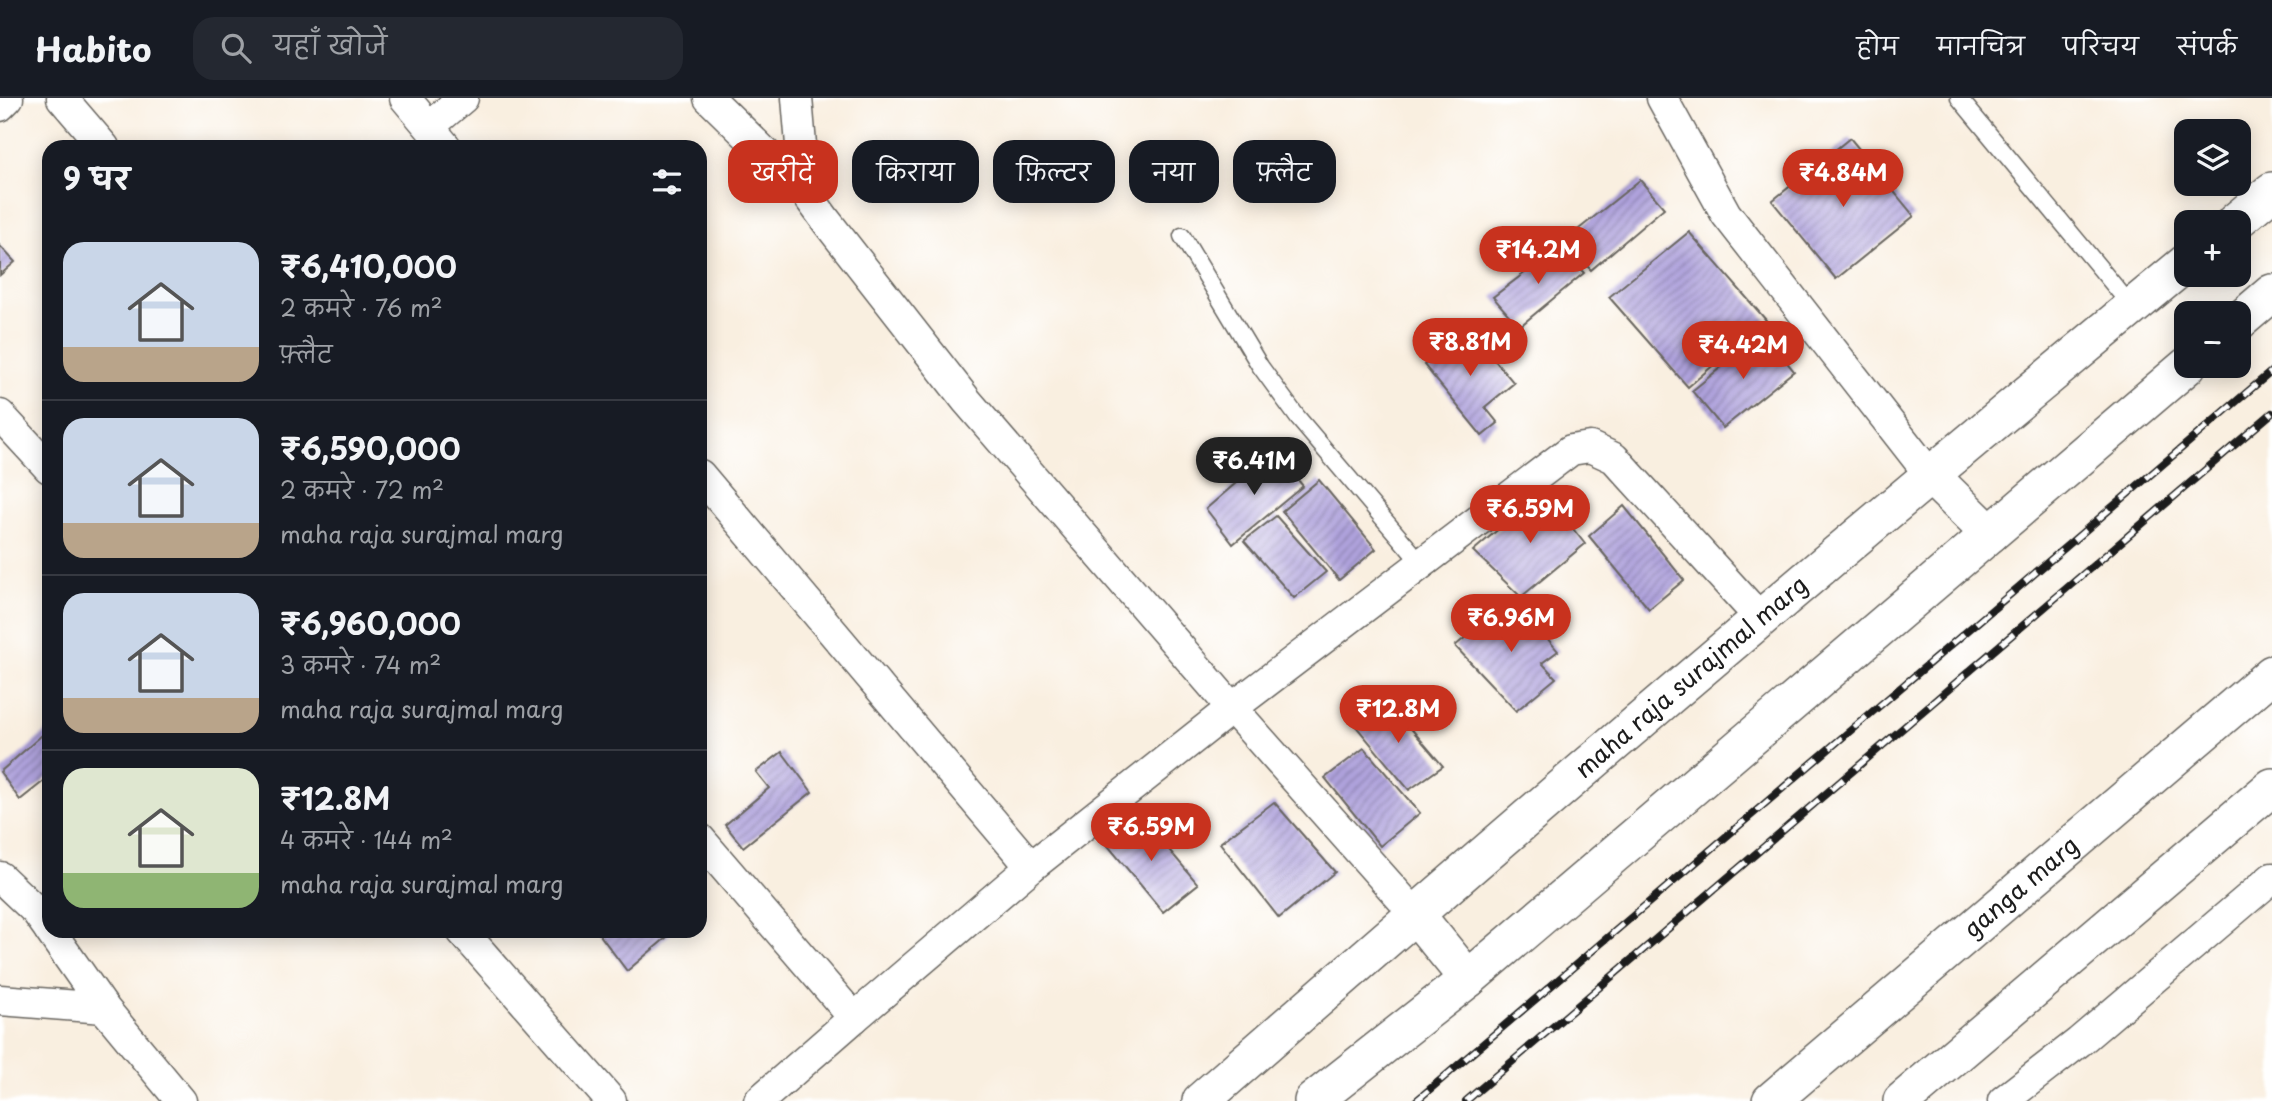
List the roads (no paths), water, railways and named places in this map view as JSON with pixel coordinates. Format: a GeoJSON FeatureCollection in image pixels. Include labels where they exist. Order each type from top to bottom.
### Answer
{"type":"FeatureCollection","features":[{"type":"Feature","properties":{"kind":"street"},"geometry":{"type":"LineString","coordinates":[[0,106],[8,98]]}},
{"type":"Feature","properties":{"kind":"street"},"geometry":{"type":"LineString","coordinates":[[62,98],[98,140]]}},
{"type":"Feature","properties":{"kind":"street"},"geometry":{"type":"LineString","coordinates":[[405,98],[438,136],[463,98]]}},
{"type":"Feature","properties":{"kind":"street"},"geometry":{"type":"LineString","coordinates":[[709,98],[752,140]]}},
{"type":"Feature","properties":{"kind":"street"},"geometry":{"type":"LineString","coordinates":[[797,98],[801,140]]}},
{"type":"Feature","properties":{"kind":"street"},"geometry":{"type":"LineString","coordinates":[[1662,98],[1726,214],[1930,475],[1990,534]]}},
{"type":"Feature","properties":{"kind":"street"},"geometry":{"type":"LineString","coordinates":[[2249,210],[2272,191]]}},
{"type":"Feature","properties":{"kind":"street"},"geometry":{"type":"LineString","coordinates":[[814,203],[967,401],[1232,708],[1415,914],[1468,979]]}},
{"type":"Feature","properties":{"kind":"street","name":"maha raja surajmal marg"},"geometry":{"type":"LineString","coordinates":[[1202,1101],[1415,914],[1930,475],[2174,273]]}},
{"type":"Feature","properties":{"kind":"street"},"geometry":{"type":"LineString","coordinates":[[2251,311],[2272,293]]}},
{"type":"Feature","properties":{"kind":"street"},"geometry":{"type":"LineString","coordinates":[[1313,1101],[1468,979],[2174,377]]}},
{"type":"Feature","properties":{"kind":"street"},"geometry":{"type":"LineString","coordinates":[[0,415],[42,460]]}},
{"type":"Feature","properties":{"kind":"street"},"geometry":{"type":"LineString","coordinates":[[763,1100],[854,1018],[1031,867],[1232,708],[1571,450],[1590,447],[1614,458],[1761,619]]}},
{"type":"Feature","properties":{"kind":"street"},"geometry":{"type":"LineString","coordinates":[[707,483],[1031,867]]}},
{"type":"Feature","properties":{"kind":"street","name":"ganga marg"},"geometry":{"type":"LineString","coordinates":[[1771,1101],[2272,674]]}},
{"type":"Feature","properties":{"kind":"street"},"geometry":{"type":"LineString","coordinates":[[1902,1101],[2272,787]]}},
{"type":"Feature","properties":{"kind":"street"},"geometry":{"type":"LineString","coordinates":[[707,847],[854,1018]]}},
{"type":"Feature","properties":{"kind":"street"},"geometry":{"type":"LineString","coordinates":[[0,877],[42,919]]}},
{"type":"Feature","properties":{"kind":"street"},"geometry":{"type":"LineString","coordinates":[[2003,1101],[2079,1042],[2272,878]]}},
{"type":"Feature","properties":{"kind":"street"},"geometry":{"type":"LineString","coordinates":[[56,938],[104,1008],[181,1101]]}},
{"type":"Feature","properties":{"kind":"street"},"geometry":{"type":"LineString","coordinates":[[468,938],[611,1101]]}},
{"type":"Feature","properties":{"kind":"street"},"geometry":{"type":"LineString","coordinates":[[0,1000],[104,1008]]}},
{"type":"Feature","properties":{"kind":"lane"},"geometry":{"type":"LineString","coordinates":[[1959,98],[2133,307]]}},
{"type":"Feature","properties":{"kind":"lane"},"geometry":{"type":"LineString","coordinates":[[1181,236],[1260,366],[1298,418],[1421,563]]}},
{"type":"Feature","properties":{"kind":"railway"},"geometry":{"type":"LineString","coordinates":[[1416,1101],[2272,371]]}},
{"type":"Feature","properties":{"kind":"railway"},"geometry":{"type":"LineString","coordinates":[[1466,1101],[2272,413]]}}]}
